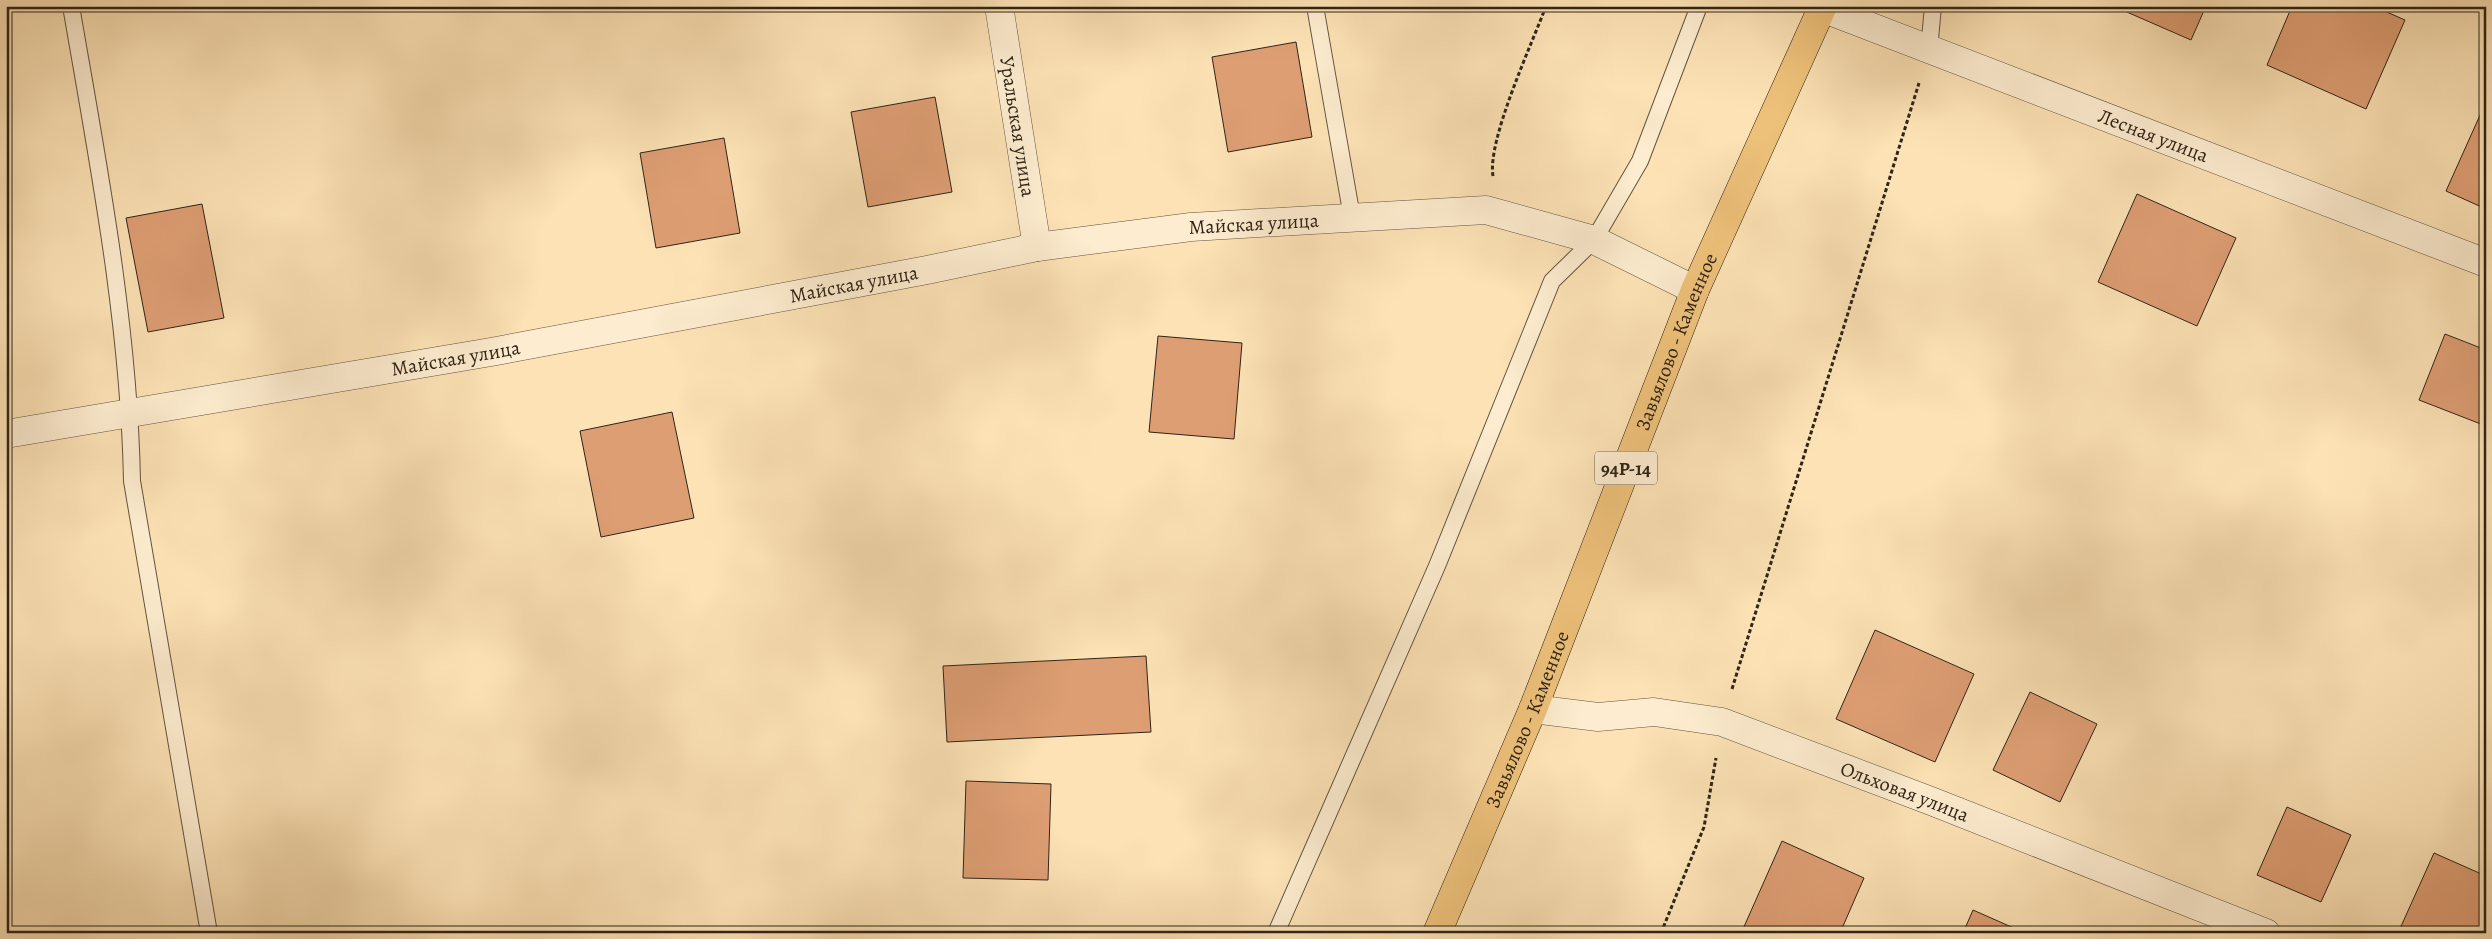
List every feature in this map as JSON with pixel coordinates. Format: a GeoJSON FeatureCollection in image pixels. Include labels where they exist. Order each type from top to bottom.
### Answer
{"type":"FeatureCollection","features":[{"type":"Feature","properties":{"kind":"main road","name":"Завьялово - Каменное"},"geometry":{"type":"LineString","coordinates":[[1437,933],[1533,708],[1695,290],[1822,7]]}},
{"type":"Feature","properties":{"kind":"street","name":"Уральская улица"},"geometry":{"type":"LineString","coordinates":[[999,6],[1037,248]]}},
{"type":"Feature","properties":{"kind":"street","name":"Лесная улица"},"geometry":{"type":"LineString","coordinates":[[1822,7],[1929,50],[2486,263]]}},
{"type":"Feature","properties":{"kind":"street","name":"Майская улица"},"geometry":{"type":"LineString","coordinates":[[6,434],[510,348],[1037,248],[1191,227],[1486,210],[1594,240],[1695,290]]}},
{"type":"Feature","properties":{"kind":"street","name":"Ольховая улица"},"geometry":{"type":"LineString","coordinates":[[1533,708],[1598,716],[1654,712],[1722,722],[1940,804],[2266,933]]}},
{"type":"Feature","properties":{"kind":"lane"},"geometry":{"type":"LineString","coordinates":[[71,6],[105,204],[131,413],[132,481],[209,933]]}},
{"type":"Feature","properties":{"kind":"lane"},"geometry":{"type":"LineString","coordinates":[[1315,6],[1352,217]]}},
{"type":"Feature","properties":{"kind":"lane"},"geometry":{"type":"LineString","coordinates":[[1276,933],[1436,566],[1552,281],[1594,240],[1640,161],[1699,6]]}},
{"type":"Feature","properties":{"kind":"lane"},"geometry":{"type":"LineString","coordinates":[[1929,50],[1933,6]]}},
{"type":"Feature","properties":{"kind":"path"},"geometry":{"type":"LineString","coordinates":[[1499,214],[1490,162],[1511,95],[1546,6]]}},
{"type":"Feature","properties":{"kind":"path"},"geometry":{"type":"LineString","coordinates":[[1661,933],[1704,827],[1722,722],[1929,50]]}},
{"type":"Feature","properties":{"kind":"building"},"geometry":{"type":"Polygon","coordinates":[[[2113,6],[2206,6],[2191,40],[2113,6]]]}},
{"type":"Feature","properties":{"kind":"building"},"geometry":{"type":"Polygon","coordinates":[[[2292,6],[2373,6],[2405,20],[2366,109],[2267,65],[2292,6]]]}},
{"type":"Feature","properties":{"kind":"building"},"geometry":{"type":"Polygon","coordinates":[[[1296,42],[1312,137],[1228,152],[1212,57],[1296,42]]]}},
{"type":"Feature","properties":{"kind":"building"},"geometry":{"type":"Polygon","coordinates":[[[935,97],[952,192],[868,207],[851,112],[935,97]]]}},
{"type":"Feature","properties":{"kind":"building"},"geometry":{"type":"Polygon","coordinates":[[[2486,104],[2486,209],[2446,191],[2486,104]]]}},
{"type":"Feature","properties":{"kind":"building"},"geometry":{"type":"Polygon","coordinates":[[[724,138],[740,233],[656,248],[640,153],[724,138]]]}},
{"type":"Feature","properties":{"kind":"building"},"geometry":{"type":"Polygon","coordinates":[[[2137,194],[2236,238],[2197,326],[2098,282],[2137,194]]]}},
{"type":"Feature","properties":{"kind":"building"},"geometry":{"type":"Polygon","coordinates":[[[202,204],[224,318],[148,332],[126,218],[202,204]]]}},
{"type":"Feature","properties":{"kind":"building"},"geometry":{"type":"Polygon","coordinates":[[[2445,334],[2486,350],[2486,426],[2419,400],[2445,334]]]}},
{"type":"Feature","properties":{"kind":"building"},"geometry":{"type":"Polygon","coordinates":[[[1158,336],[1242,343],[1234,439],[1149,432],[1158,336]]]}},
{"type":"Feature","properties":{"kind":"building"},"geometry":{"type":"Polygon","coordinates":[[[672,412],[694,518],[601,537],[580,431],[672,412]]]}},
{"type":"Feature","properties":{"kind":"building"},"geometry":{"type":"Polygon","coordinates":[[[1875,630],[1974,674],[1935,762],[1836,719],[1875,630]]]}},
{"type":"Feature","properties":{"kind":"building"},"geometry":{"type":"Polygon","coordinates":[[[1146,656],[1151,732],[947,742],[943,666],[1146,656]]]}},
{"type":"Feature","properties":{"kind":"building"},"geometry":{"type":"Polygon","coordinates":[[[2030,692],[2097,724],[2060,802],[1993,770],[2030,692]]]}},
{"type":"Feature","properties":{"kind":"building"},"geometry":{"type":"Polygon","coordinates":[[[966,781],[1051,784],[1048,880],[963,878],[966,781]]]}},
{"type":"Feature","properties":{"kind":"building"},"geometry":{"type":"Polygon","coordinates":[[[2287,807],[2351,835],[2321,902],[2257,875],[2287,807]]]}},
{"type":"Feature","properties":{"kind":"building"},"geometry":{"type":"Polygon","coordinates":[[[1782,841],[1864,878],[1840,933],[1751,933],[1743,929],[1782,841]]]}},
{"type":"Feature","properties":{"kind":"building"},"geometry":{"type":"Polygon","coordinates":[[[2434,853],[2486,876],[2486,933],[2398,933],[2434,853]]]}},
{"type":"Feature","properties":{"kind":"building"},"geometry":{"type":"Polygon","coordinates":[[[1973,910],[2025,933],[1963,933],[1973,910]]]}}]}
